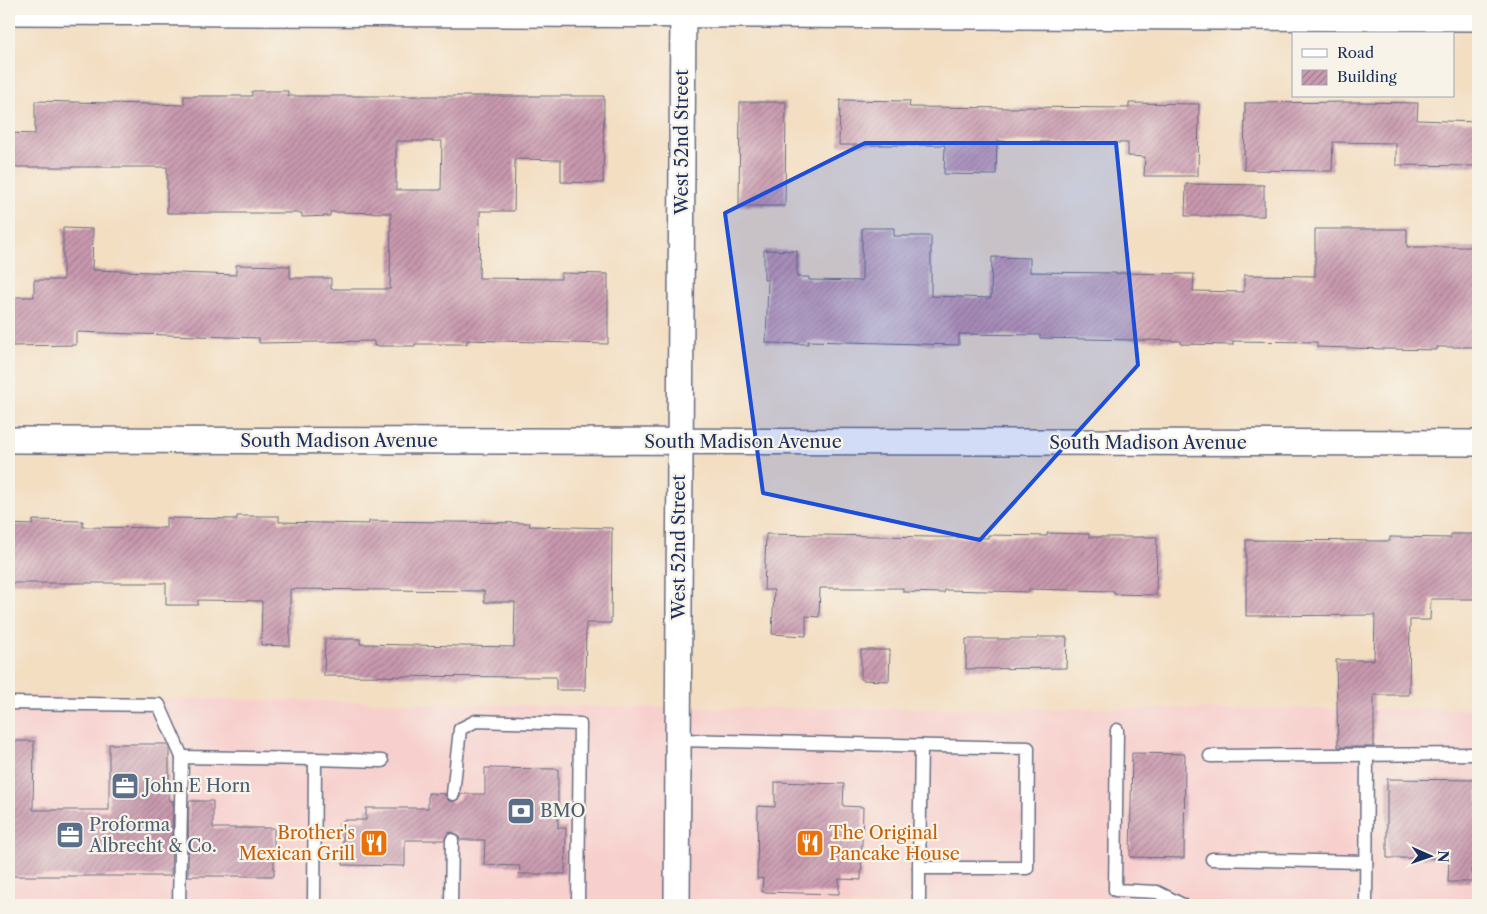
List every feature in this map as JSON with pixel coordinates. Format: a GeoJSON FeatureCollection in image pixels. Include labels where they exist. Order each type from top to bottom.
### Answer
{"type":"FeatureCollection","features":[{"type":"Feature","properties":{"kind":"street"},"geometry":{"type":"LineString","coordinates":[[9,12],[683,12],[1478,18]]}},
{"type":"Feature","properties":{"kind":"street","name":"West 52nd Street"},"geometry":{"type":"LineString","coordinates":[[677,905],[683,12]]}},
{"type":"Feature","properties":{"kind":"street","name":"South Madison Avenue"},"geometry":{"type":"LineString","coordinates":[[9,440],[1478,443]]}},
{"type":"Feature","properties":{"kind":"lane"},"geometry":{"type":"LineString","coordinates":[[9,703],[159,705],[182,757],[179,905]]}},
{"type":"Feature","properties":{"kind":"lane"},"geometry":{"type":"LineString","coordinates":[[453,794],[460,729],[476,721],[580,724],[578,905]]}},
{"type":"Feature","properties":{"kind":"lane"},"geometry":{"type":"LineString","coordinates":[[1117,730],[1116,890],[1157,892],[1183,905]]}},
{"type":"Feature","properties":{"kind":"lane"},"geometry":{"type":"LineString","coordinates":[[678,740],[1028,748],[1026,868],[919,868]]}},
{"type":"Feature","properties":{"kind":"lane"},"geometry":{"type":"LineString","coordinates":[[919,905],[921,746]]}},
{"type":"Feature","properties":{"kind":"lane"},"geometry":{"type":"LineString","coordinates":[[1210,756],[1478,754]]}},
{"type":"Feature","properties":{"kind":"lane"},"geometry":{"type":"LineString","coordinates":[[1366,905],[1367,755]]}},
{"type":"Feature","properties":{"kind":"lane"},"geometry":{"type":"LineString","coordinates":[[182,757],[382,761]]}},
{"type":"Feature","properties":{"kind":"lane"},"geometry":{"type":"LineString","coordinates":[[314,905],[315,759]]}},
{"type":"Feature","properties":{"kind":"lane"},"geometry":{"type":"LineString","coordinates":[[451,905],[452,840]]}},
{"type":"Feature","properties":{"kind":"lane"},"geometry":{"type":"LineString","coordinates":[[1212,859],[1366,862]]}},
{"type":"Feature","properties":{"kind":"highlighted area"},"geometry":{"type":"Polygon","coordinates":[[[865,143],[1116,143],[1138,365],[980,540],[763,493],[725,213],[865,143]]]}},
{"type":"Feature","properties":{"kind":"shaded area"},"geometry":{"type":"Polygon","coordinates":[[[9,695],[676,708],[1478,709],[1478,905],[9,905],[9,695]]]}},
{"type":"Feature","properties":{"kind":"building"},"geometry":{"type":"Polygon","coordinates":[[[252,91],[288,91],[288,96],[604,96],[603,183],[561,182],[561,160],[515,159],[514,211],[480,211],[479,278],[561,279],[561,273],[608,274],[608,344],[467,340],[467,344],[374,346],[374,341],[259,343],[259,338],[76,332],[76,345],[9,346],[9,297],[34,297],[34,280],[63,280],[63,228],[93,229],[92,270],[236,275],[236,265],[290,266],[290,278],[331,278],[331,289],[390,289],[391,213],[330,212],[330,216],[302,217],[302,213],[167,213],[167,167],[9,167],[9,133],[35,134],[35,101],[184,105],[184,96],[252,96],[252,91]],[[396,141],[396,190],[441,190],[442,141],[396,141]]]}},
{"type":"Feature","properties":{"kind":"building"},"geometry":{"type":"Polygon","coordinates":[[[840,100],[910,101],[909,107],[1129,108],[1129,103],[1199,104],[1198,176],[1144,176],[1145,157],[1128,156],[1128,143],[997,141],[996,175],[944,174],[945,145],[839,145],[840,100]]]}},
{"type":"Feature","properties":{"kind":"building"},"geometry":{"type":"Polygon","coordinates":[[[740,102],[786,102],[785,206],[739,206],[740,102]]]}},
{"type":"Feature","properties":{"kind":"building"},"geometry":{"type":"Polygon","coordinates":[[[1245,103],[1418,103],[1417,120],[1478,122],[1478,166],[1396,165],[1396,143],[1333,142],[1332,171],[1244,170],[1245,103]]]}},
{"type":"Feature","properties":{"kind":"building"},"geometry":{"type":"Polygon","coordinates":[[[1186,184],[1264,185],[1264,216],[1185,216],[1186,184]]]}},
{"type":"Feature","properties":{"kind":"building"},"geometry":{"type":"Polygon","coordinates":[[[862,228],[894,228],[894,236],[931,236],[931,296],[991,298],[992,257],[1030,258],[1030,272],[1194,274],[1193,291],[1244,292],[1244,275],[1315,276],[1315,229],[1407,229],[1407,247],[1478,247],[1478,347],[1437,347],[1437,350],[1386,349],[1317,347],[1317,342],[1233,341],[1233,345],[1181,344],[1181,341],[1040,338],[1040,335],[959,334],[959,345],[808,341],[808,344],[766,343],[768,280],[764,280],[764,250],[797,251],[797,277],[809,277],[809,280],[862,281],[862,228]]]}},
{"type":"Feature","properties":{"kind":"building"},"geometry":{"type":"Polygon","coordinates":[[[237,516],[279,516],[279,522],[369,524],[369,521],[530,523],[529,526],[612,528],[611,623],[586,623],[585,690],[556,690],[556,677],[324,676],[325,639],[360,639],[360,644],[514,647],[515,602],[484,602],[484,591],[290,589],[290,646],[261,645],[262,601],[198,600],[198,605],[166,605],[166,583],[9,583],[9,524],[33,525],[33,520],[83,521],[83,527],[166,528],[166,518],[237,519],[237,516]]]}},
{"type":"Feature","properties":{"kind":"building"},"geometry":{"type":"Polygon","coordinates":[[[1047,533],[1089,534],[1089,537],[1157,537],[1156,595],[1114,594],[1114,591],[1029,589],[1029,592],[945,590],[944,593],[903,592],[903,588],[820,588],[819,617],[806,616],[806,636],[772,634],[774,590],[764,590],[766,534],[988,538],[988,535],[1047,536],[1047,533]]]}},
{"type":"Feature","properties":{"kind":"building"},"geometry":{"type":"Polygon","coordinates":[[[1451,534],[1478,534],[1478,599],[1431,599],[1430,620],[1410,620],[1409,695],[1374,695],[1374,747],[1338,747],[1336,660],[1374,660],[1375,615],[1246,616],[1246,540],[1390,541],[1390,537],[1451,538],[1451,534]]]}},
{"type":"Feature","properties":{"kind":"building"},"geometry":{"type":"Polygon","coordinates":[[[1038,637],[1067,637],[1066,668],[966,669],[966,639],[1038,639],[1038,637]]]}},
{"type":"Feature","properties":{"kind":"building"},"geometry":{"type":"Polygon","coordinates":[[[861,650],[890,650],[889,681],[861,680],[861,650]]]}},
{"type":"Feature","properties":{"kind":"building"},"geometry":{"type":"Polygon","coordinates":[[[9,741],[34,741],[33,810],[109,810],[109,744],[167,744],[169,749],[169,801],[173,801],[171,876],[9,876],[9,741]]]}},
{"type":"Feature","properties":{"kind":"building"},"geometry":{"type":"Polygon","coordinates":[[[1132,753],[1185,754],[1184,858],[1130,857],[1132,753]]]}},
{"type":"Feature","properties":{"kind":"building"},"geometry":{"type":"Polygon","coordinates":[[[485,768],[558,769],[558,828],[566,828],[565,874],[519,874],[520,866],[484,865],[485,840],[460,840],[459,836],[453,832],[448,833],[444,840],[405,840],[405,866],[343,865],[343,820],[366,820],[366,808],[428,808],[428,793],[445,794],[448,800],[453,802],[459,799],[461,794],[485,794],[485,768]]]}},
{"type":"Feature","properties":{"kind":"building"},"geometry":{"type":"Polygon","coordinates":[[[1387,779],[1478,780],[1478,869],[1471,869],[1471,882],[1448,882],[1449,858],[1387,858],[1387,779]]]}},
{"type":"Feature","properties":{"kind":"building","name":"The Original Pancake House"},"geometry":{"type":"Polygon","coordinates":[[[775,782],[844,784],[843,806],[863,807],[861,880],[839,879],[839,894],[762,892],[763,878],[757,879],[758,806],[775,807],[775,782]]]}},
{"type":"Feature","properties":{"kind":"building"},"geometry":{"type":"Polygon","coordinates":[[[189,801],[213,801],[213,828],[274,828],[274,876],[188,876],[189,801]]]}},
{"type":"Feature","properties":{"kind":"place","name":"John E Horn"},"geometry":{"type":"Point","coordinates":[125,786]}},
{"type":"Feature","properties":{"kind":"place","name":"BMO"},"geometry":{"type":"Point","coordinates":[521,811]}},
{"type":"Feature","properties":{"kind":"place","name":"Proforma Albrecht & Co."},"geometry":{"type":"Point","coordinates":[70,835]}},
{"type":"Feature","properties":{"kind":"place","name":"Brother's Mexican Grill"},"geometry":{"type":"Point","coordinates":[374,843]}},
{"type":"Feature","properties":{"kind":"place","name":"The Original Pancake House"},"geometry":{"type":"Point","coordinates":[810,843]}}]}
